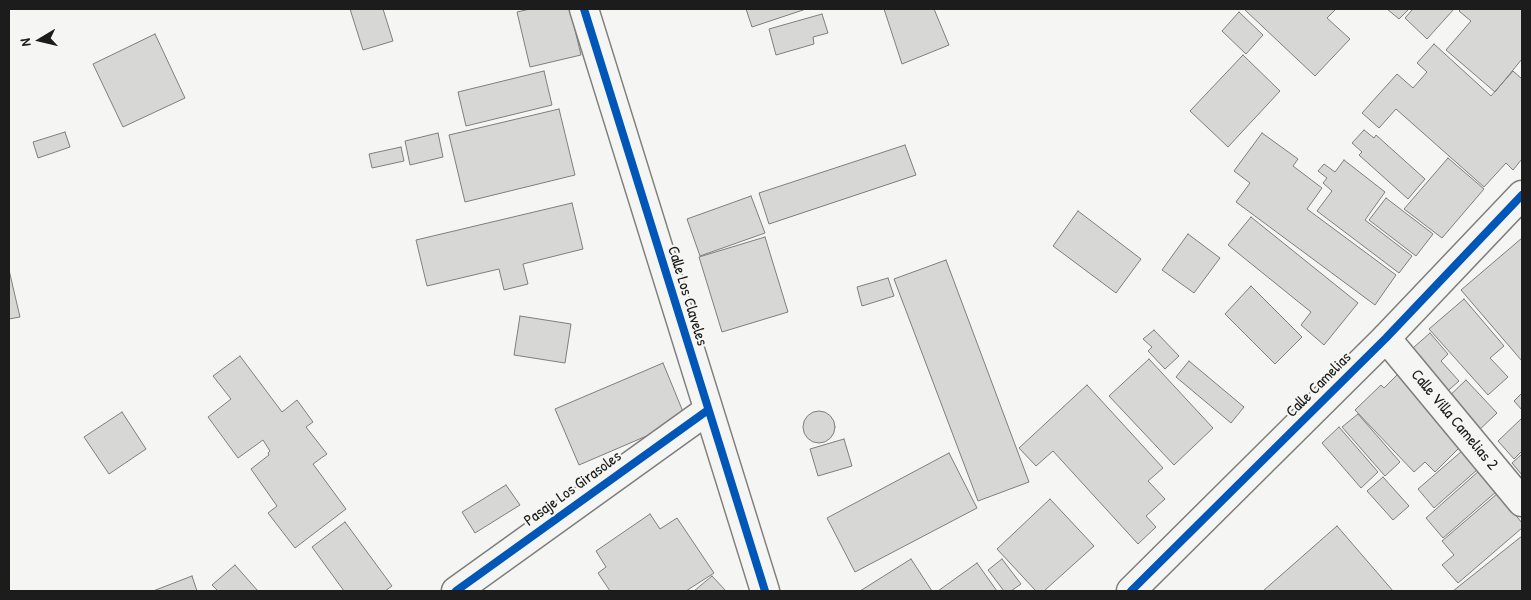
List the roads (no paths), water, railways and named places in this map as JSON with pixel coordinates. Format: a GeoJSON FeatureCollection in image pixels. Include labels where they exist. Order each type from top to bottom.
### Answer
{"type":"FeatureCollection","features":[{"type":"Feature","properties":{"kind":"street","name":"Calle Los Claveles"},"geometry":{"type":"LineString","coordinates":[[584,9],[765,591]]}},
{"type":"Feature","properties":{"kind":"street","name":"Calle Camelias"},"geometry":{"type":"LineString","coordinates":[[1132,591],[1386,338],[1522,195]]}},
{"type":"Feature","properties":{"kind":"street","name":"Calle Villa Camelias 2"},"geometry":{"type":"LineString","coordinates":[[1386,338],[1522,502]]}},
{"type":"Feature","properties":{"kind":"street","name":"Pasaje Los Girasoles"},"geometry":{"type":"LineString","coordinates":[[456,591],[708,410]]}}]}
